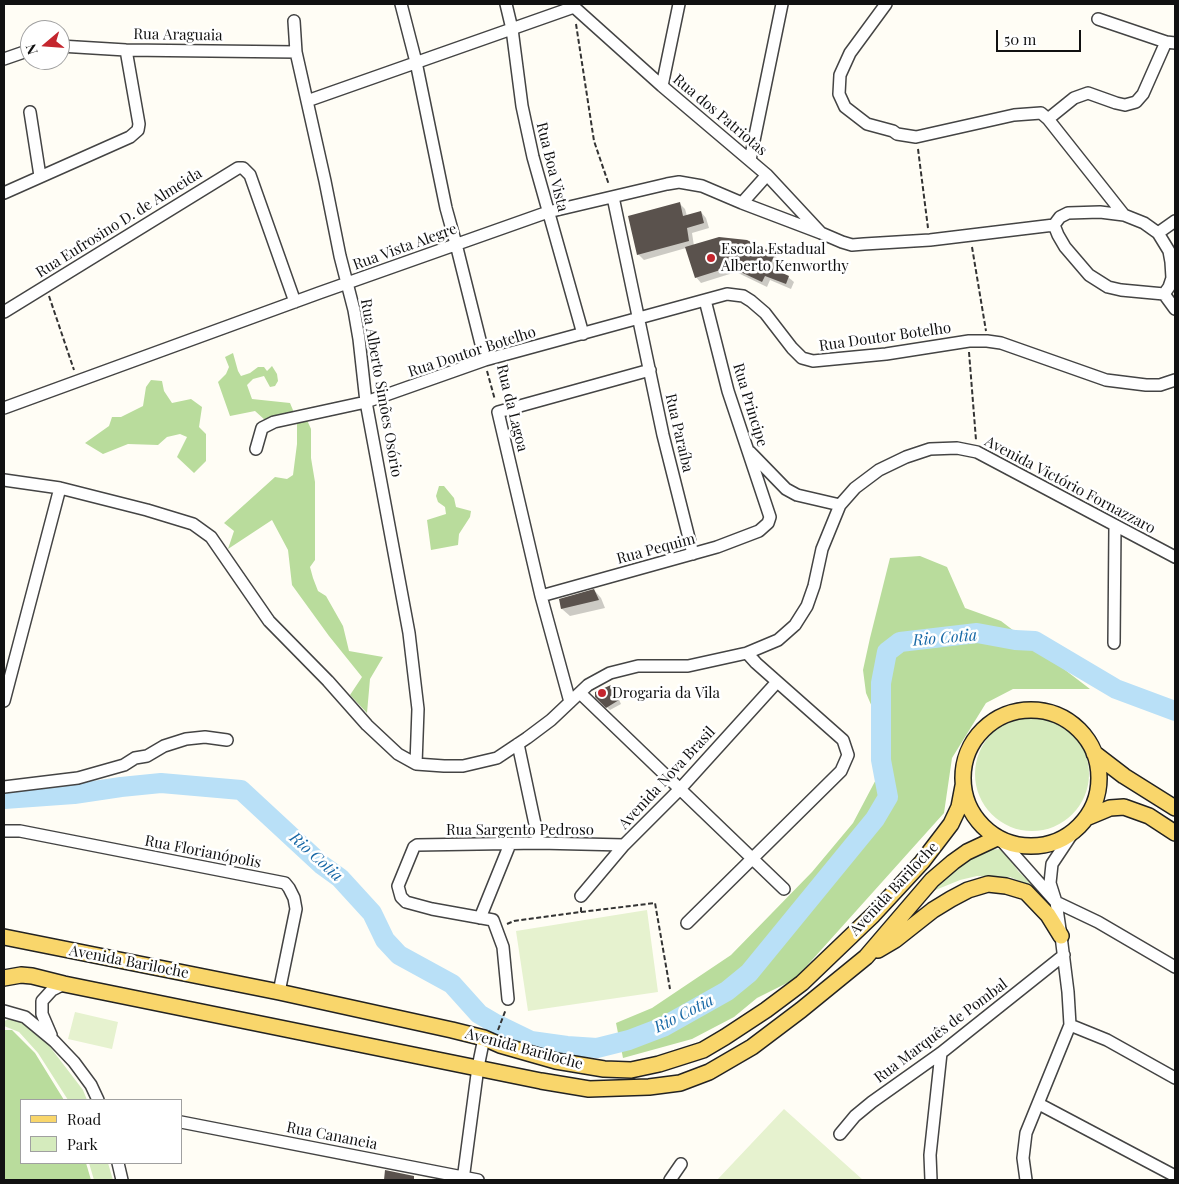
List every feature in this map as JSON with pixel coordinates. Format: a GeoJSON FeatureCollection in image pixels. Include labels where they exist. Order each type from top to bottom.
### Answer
{"type":"FeatureCollection","features":[{"type":"Feature","properties":{"kind":"main road"},"geometry":{"type":"LineString","coordinates":[[1081,823],[1094,804],[1098,787],[1098,770],[1094,753],[1076,727],[1062,717],[1038,710],[1030,710],[1014,712],[999,717],[985,727],[974,739],[967,754],[963,770],[963,786],[969,807],[982,825],[998,839],[1014,844],[1046,845],[1060,840],[1081,823],[1110,808],[1124,807],[1149,816],[1175,833]]}},
{"type":"Feature","properties":{"kind":"main road"},"geometry":{"type":"LineString","coordinates":[[1094,753],[1124,776],[1175,808]]}},
{"type":"Feature","properties":{"kind":"main road","name":"Avenida Bariloche"},"geometry":{"type":"LineString","coordinates":[[4,937],[279,992],[484,1038],[500,1045],[556,1061],[604,1069],[631,1070],[659,1064],[703,1050],[766,1010],[802,983],[915,870],[951,824],[960,807],[963,786]]}},
{"type":"Feature","properties":{"kind":"main road","name":"Avenida Bariloche"},"geometry":{"type":"LineString","coordinates":[[4,978],[27,976],[589,1088],[649,1088],[680,1083],[709,1072],[752,1047],[866,957],[932,880],[967,852],[998,839]]}},
{"type":"Feature","properties":{"kind":"main road"},"geometry":{"type":"LineString","coordinates":[[866,957],[895,940],[933,910],[951,899],[968,890],[988,884],[1006,886],[1026,892],[1048,915],[1061,936]]}},
{"type":"Feature","properties":{"kind":"street","name":"Rua da Lagoa"},"geometry":{"type":"LineString","coordinates":[[401,4],[416,62],[446,208],[485,360]]}},
{"type":"Feature","properties":{"kind":"street","name":"Rua Boa Vista"},"geometry":{"type":"LineString","coordinates":[[506,4],[512,29],[522,106],[533,157],[583,334]]}},
{"type":"Feature","properties":{"kind":"street"},"geometry":{"type":"LineString","coordinates":[[662,86],[678,4]]}},
{"type":"Feature","properties":{"kind":"street"},"geometry":{"type":"LineString","coordinates":[[750,160],[782,4]]}},
{"type":"Feature","properties":{"kind":"street"},"geometry":{"type":"LineString","coordinates":[[886,4],[850,53],[840,75],[840,94],[844,107],[867,124],[893,130],[898,134],[916,137],[1028,113],[1041,113],[1048,119],[1124,216]]}},
{"type":"Feature","properties":{"kind":"street"},"geometry":{"type":"LineString","coordinates":[[307,101],[512,29],[574,5]]}},
{"type":"Feature","properties":{"kind":"street","name":"Rua dos Patriotas"},"geometry":{"type":"LineString","coordinates":[[574,5],[662,86],[767,174],[821,233],[842,242],[852,245],[930,240],[1054,225],[1060,217],[1068,212],[1100,212],[1124,216],[1144,223],[1158,233]]}},
{"type":"Feature","properties":{"kind":"street"},"geometry":{"type":"LineString","coordinates":[[1048,119],[1074,98],[1088,93],[1116,104],[1126,105],[1136,102],[1143,94],[1171,43],[1098,20]]}},
{"type":"Feature","properties":{"kind":"street","name":"Rua Alberto Simões Osório"},"geometry":{"type":"LineString","coordinates":[[294,21],[296,52],[359,339],[366,402],[412,648],[418,709],[416,764]]}},
{"type":"Feature","properties":{"kind":"street","name":"Rua Araguaia"},"geometry":{"type":"LineString","coordinates":[[70,47],[126,50],[296,52]]}},
{"type":"Feature","properties":{"kind":"street"},"geometry":{"type":"LineString","coordinates":[[4,193],[130,137],[138,130],[139,124],[126,50]]}},
{"type":"Feature","properties":{"kind":"street"},"geometry":{"type":"LineString","coordinates":[[4,59],[20,53]]}},
{"type":"Feature","properties":{"kind":"street"},"geometry":{"type":"LineString","coordinates":[[30,112],[40,176]]}},
{"type":"Feature","properties":{"kind":"street","name":"Rua Eufrosino D. de Almeida"},"geometry":{"type":"LineString","coordinates":[[4,312],[234,169],[242,168],[250,175],[295,302]]}},
{"type":"Feature","properties":{"kind":"street"},"geometry":{"type":"LineString","coordinates":[[742,203],[767,174]]}},
{"type":"Feature","properties":{"kind":"street","name":"Rua Vista Alegre"},"geometry":{"type":"LineString","coordinates":[[4,408],[548,212],[667,184],[679,182],[702,186],[821,233]]}},
{"type":"Feature","properties":{"kind":"street","name":"Rua Paraíba"},"geometry":{"type":"LineString","coordinates":[[613,198],[663,435],[693,554]]}},
{"type":"Feature","properties":{"kind":"street"},"geometry":{"type":"LineString","coordinates":[[1164,294],[1172,278],[1171,262],[1169,251],[1158,233],[1175,222]]}},
{"type":"Feature","properties":{"kind":"street"},"geometry":{"type":"LineString","coordinates":[[1054,225],[1065,247],[1089,276],[1121,290],[1164,294],[1175,309]]}},
{"type":"Feature","properties":{"kind":"street","name":"Rua Doutor Botelho"},"geometry":{"type":"LineString","coordinates":[[256,449],[262,428],[267,425],[366,402],[485,360],[727,294],[742,296],[752,301],[765,313],[802,358],[813,362],[886,354],[969,341],[987,341],[1001,343],[1106,380],[1146,386],[1175,380]]}},
{"type":"Feature","properties":{"kind":"street","name":"Rua Principe"},"geometry":{"type":"LineString","coordinates":[[705,300],[728,391],[770,517]]}},
{"type":"Feature","properties":{"kind":"street"},"geometry":{"type":"LineString","coordinates":[[498,412],[650,370]]}},
{"type":"Feature","properties":{"kind":"street","name":"Rua da Lagoa"},"geometry":{"type":"LineString","coordinates":[[498,412],[541,596],[570,702]]}},
{"type":"Feature","properties":{"kind":"street","name":"Avenida Victório Fornazzaro"},"geometry":{"type":"LineString","coordinates":[[4,480],[60,488],[193,524],[211,536],[268,620],[328,681],[367,725],[398,754],[416,764],[444,766],[463,766],[497,758],[551,720],[588,686],[610,672],[638,666],[688,666],[747,653],[778,640],[795,625],[807,606],[814,586],[822,549],[840,505],[855,488],[879,470],[906,457],[930,449],[957,448],[977,452],[1175,557]]}},
{"type":"Feature","properties":{"kind":"street"},"geometry":{"type":"LineString","coordinates":[[747,449],[786,489],[797,495],[840,505]]}},
{"type":"Feature","properties":{"kind":"street"},"geometry":{"type":"LineString","coordinates":[[4,701],[60,488]]}},
{"type":"Feature","properties":{"kind":"street","name":"Rua Pequim"},"geometry":{"type":"LineString","coordinates":[[541,596],[716,548],[759,531],[768,523],[770,517]]}},
{"type":"Feature","properties":{"kind":"street"},"geometry":{"type":"LineString","coordinates":[[1114,643],[1115,526]]}},
{"type":"Feature","properties":{"kind":"street"},"geometry":{"type":"LineString","coordinates":[[687,922],[841,771],[848,755],[843,740],[776,682],[747,653]]}},
{"type":"Feature","properties":{"kind":"street","name":"Avenida Nova Brasil"},"geometry":{"type":"LineString","coordinates":[[581,896],[624,845],[680,789],[776,682]]}},
{"type":"Feature","properties":{"kind":"street"},"geometry":{"type":"LineString","coordinates":[[580,693],[784,889]]}},
{"type":"Feature","properties":{"kind":"street"},"geometry":{"type":"LineString","coordinates":[[4,787],[78,778],[124,765],[135,758],[147,756],[164,746],[186,739],[205,737],[228,740]]}},
{"type":"Feature","properties":{"kind":"street"},"geometry":{"type":"LineString","coordinates":[[518,744],[539,843]]}},
{"type":"Feature","properties":{"kind":"street"},"geometry":{"type":"LineString","coordinates":[[1026,1180],[1023,1158],[1026,1133],[1070,1025],[1064,955],[1056,902],[1050,883],[1052,864],[1081,823]]}},
{"type":"Feature","properties":{"kind":"street","name":"Rua Florianópolis"},"geometry":{"type":"LineString","coordinates":[[4,831],[20,831],[285,883],[294,898],[296,909],[279,992]]}},
{"type":"Feature","properties":{"kind":"street"},"geometry":{"type":"LineString","coordinates":[[998,839],[1056,902],[1098,922],[1175,967]]}},
{"type":"Feature","properties":{"kind":"street","name":"Rua Sargento Pedroso"},"geometry":{"type":"LineString","coordinates":[[480,918],[414,905],[406,902],[400,896],[398,886],[414,847],[417,845],[539,843],[624,845]]}},
{"type":"Feature","properties":{"kind":"street"},"geometry":{"type":"LineString","coordinates":[[508,999],[503,947],[493,920],[480,918],[510,844]]}},
{"type":"Feature","properties":{"kind":"street","name":"Rua Marquês de Pombal"},"geometry":{"type":"LineString","coordinates":[[840,1134],[855,1116],[872,1102],[941,1054],[1064,955]]}},
{"type":"Feature","properties":{"kind":"street"},"geometry":{"type":"LineString","coordinates":[[54,1041],[45,1025],[41,1007],[46,995],[64,984]]}},
{"type":"Feature","properties":{"kind":"street"},"geometry":{"type":"LineString","coordinates":[[4,1011],[26,1017],[54,1041],[74,1062],[91,1085],[98,1099]]}},
{"type":"Feature","properties":{"kind":"street"},"geometry":{"type":"LineString","coordinates":[[1070,1025],[1106,1040],[1175,1078]]}},
{"type":"Feature","properties":{"kind":"street"},"geometry":{"type":"LineString","coordinates":[[463,1179],[478,1067],[484,1038]]}},
{"type":"Feature","properties":{"kind":"street"},"geometry":{"type":"LineString","coordinates":[[931,1180],[930,1155],[941,1054]]}},
{"type":"Feature","properties":{"kind":"street"},"geometry":{"type":"LineString","coordinates":[[1039,1104],[1175,1176]]}},
{"type":"Feature","properties":{"kind":"street","name":"Rua Cananeia"},"geometry":{"type":"LineString","coordinates":[[182,1122],[463,1179],[478,1180]]}},
{"type":"Feature","properties":{"kind":"street"},"geometry":{"type":"LineString","coordinates":[[118,1164],[122,1180]]}},
{"type":"Feature","properties":{"kind":"street"},"geometry":{"type":"LineString","coordinates":[[670,1180],[681,1164]]}},
{"type":"Feature","properties":{"kind":"path"},"geometry":{"type":"LineString","coordinates":[[574,5],[594,140],[613,198]]}},
{"type":"Feature","properties":{"kind":"path"},"geometry":{"type":"LineString","coordinates":[[916,137],[930,240]]}},
{"type":"Feature","properties":{"kind":"path"},"geometry":{"type":"LineString","coordinates":[[970,236],[987,341]]}},
{"type":"Feature","properties":{"kind":"path"},"geometry":{"type":"LineString","coordinates":[[45,286],[78,381]]}},
{"type":"Feature","properties":{"kind":"path"},"geometry":{"type":"LineString","coordinates":[[969,341],[977,452]]}},
{"type":"Feature","properties":{"kind":"path","name":"Rua da Lagoa"},"geometry":{"type":"LineString","coordinates":[[485,360],[498,412]]}},
{"type":"Feature","properties":{"kind":"path"},"geometry":{"type":"LineString","coordinates":[[581,896],[581,912]]}},
{"type":"Feature","properties":{"kind":"path"},"geometry":{"type":"LineString","coordinates":[[496,929],[514,920],[655,903],[670,989]]}},
{"type":"Feature","properties":{"kind":"path"},"geometry":{"type":"LineString","coordinates":[[498,1030],[504,1016]]}},
{"type":"Feature","properties":{"kind":"green space"},"geometry":{"type":"Polygon","coordinates":[[[233,353],[241,376],[250,373],[258,367],[264,367],[267,371],[272,366],[277,374],[278,381],[275,386],[270,387],[264,376],[253,379],[247,385],[252,399],[290,403],[295,415],[265,420],[255,411],[230,416],[218,382],[226,374],[229,367],[225,357],[233,353]]]}},
{"type":"Feature","properties":{"kind":"green space"},"geometry":{"type":"Polygon","coordinates":[[[151,380],[162,381],[164,391],[172,403],[191,399],[202,407],[199,427],[206,434],[206,461],[194,473],[177,457],[187,437],[180,434],[167,437],[158,445],[128,444],[103,454],[85,443],[109,426],[112,417],[121,417],[143,406],[146,387],[151,380]]]}},
{"type":"Feature","properties":{"kind":"green space"},"geometry":{"type":"Polygon","coordinates":[[[307,420],[311,429],[311,458],[315,482],[315,560],[310,567],[313,578],[318,591],[326,596],[343,626],[349,651],[383,657],[370,679],[367,713],[350,695],[362,677],[292,585],[288,550],[272,520],[228,549],[234,531],[224,523],[275,477],[287,479],[293,475],[297,444],[297,423],[307,420]]]}},
{"type":"Feature","properties":{"kind":"green space"},"geometry":{"type":"Polygon","coordinates":[[[439,486],[444,486],[454,498],[456,507],[471,511],[470,517],[459,534],[458,545],[431,550],[427,520],[446,514],[445,507],[438,502],[436,496],[439,486]]]}},
{"type":"Feature","properties":{"kind":"green space"},"geometry":{"type":"Polygon","coordinates":[[[920,556],[947,567],[965,608],[1001,621],[1090,689],[1013,689],[986,703],[952,758],[944,813],[795,979],[757,998],[734,1017],[692,1039],[623,1058],[616,1023],[652,1008],[731,955],[812,872],[853,823],[891,751],[866,693],[863,670],[890,558],[920,556]]]}},
{"type":"Feature","properties":{"kind":"green space"},"geometry":{"type":"Polygon","coordinates":[[[1032,717],[1054,721],[1073,733],[1085,752],[1089,774],[1085,796],[1073,815],[1054,827],[1032,831],[1010,827],[991,815],[979,796],[975,774],[979,752],[991,733],[1010,721],[1032,717]]]}},
{"type":"Feature","properties":{"kind":"green space"},"geometry":{"type":"Polygon","coordinates":[[[1000,849],[1034,887],[1010,877],[977,876],[960,880],[933,891],[958,867],[979,851],[1000,849]]]}},
{"type":"Feature","properties":{"kind":"green space"},"geometry":{"type":"Polygon","coordinates":[[[647,910],[658,992],[528,1011],[516,931],[647,910]]]}},
{"type":"Feature","properties":{"kind":"green space"},"geometry":{"type":"Polygon","coordinates":[[[75,1012],[118,1022],[112,1049],[68,1039],[75,1012]]]}},
{"type":"Feature","properties":{"kind":"green space"},"geometry":{"type":"Polygon","coordinates":[[[15,1017],[47,1043],[83,1090],[87,1099],[67,1099],[38,1053],[19,1032],[4,1026],[4,1021],[15,1017]]]}},
{"type":"Feature","properties":{"kind":"green space"},"geometry":{"type":"Polygon","coordinates":[[[4,1030],[12,1030],[35,1053],[63,1099],[20,1099],[20,1164],[86,1164],[91,1180],[4,1180],[4,1030]]]}},
{"type":"Feature","properties":{"kind":"green space"},"geometry":{"type":"Polygon","coordinates":[[[784,1109],[863,1180],[717,1180],[784,1109]]]}},
{"type":"Feature","properties":{"kind":"green space"},"geometry":{"type":"Polygon","coordinates":[[[89,1164],[108,1164],[113,1180],[94,1180],[89,1164]]]}},
{"type":"Feature","properties":{"kind":"building"},"geometry":{"type":"Polygon","coordinates":[[[680,202],[683,216],[701,211],[704,223],[687,228],[689,241],[637,255],[628,216],[680,202]]]}},
{"type":"Feature","properties":{"kind":"building"},"geometry":{"type":"Polygon","coordinates":[[[719,237],[747,240],[775,254],[769,267],[789,276],[786,284],[765,276],[762,282],[730,267],[695,278],[685,247],[719,237]]]}},
{"type":"Feature","properties":{"kind":"building"},"geometry":{"type":"Polygon","coordinates":[[[594,589],[599,600],[561,609],[559,599],[594,589]]]}},
{"type":"Feature","properties":{"kind":"building"},"geometry":{"type":"Polygon","coordinates":[[[611,685],[619,700],[606,708],[595,697],[595,692],[611,685]]]}},
{"type":"Feature","properties":{"kind":"building"},"geometry":{"type":"Polygon","coordinates":[[[385,1170],[414,1176],[414,1180],[384,1180],[385,1170]]]}},
{"type":"Feature","properties":{"kind":"waterway","name":"Rio Cotia"},"geometry":{"type":"LineString","coordinates":[[4,799],[74,794],[161,783],[241,790],[322,865],[340,878],[372,913],[385,940],[399,955],[452,984],[479,1014],[531,1041],[597,1048],[629,1040],[663,1027],[727,991],[749,973],[875,819],[888,797],[881,760],[881,683],[887,652],[900,642],[977,633],[1015,640],[1035,641],[1116,689],[1175,711]]}},
{"type":"Feature","properties":{"kind":"place","name":"Escola Estadual Alberto Kenworthy"},"geometry":{"type":"Point","coordinates":[711,258]}},
{"type":"Feature","properties":{"kind":"place","name":"Drogaria da Vila"},"geometry":{"type":"Point","coordinates":[602,693]}}]}
